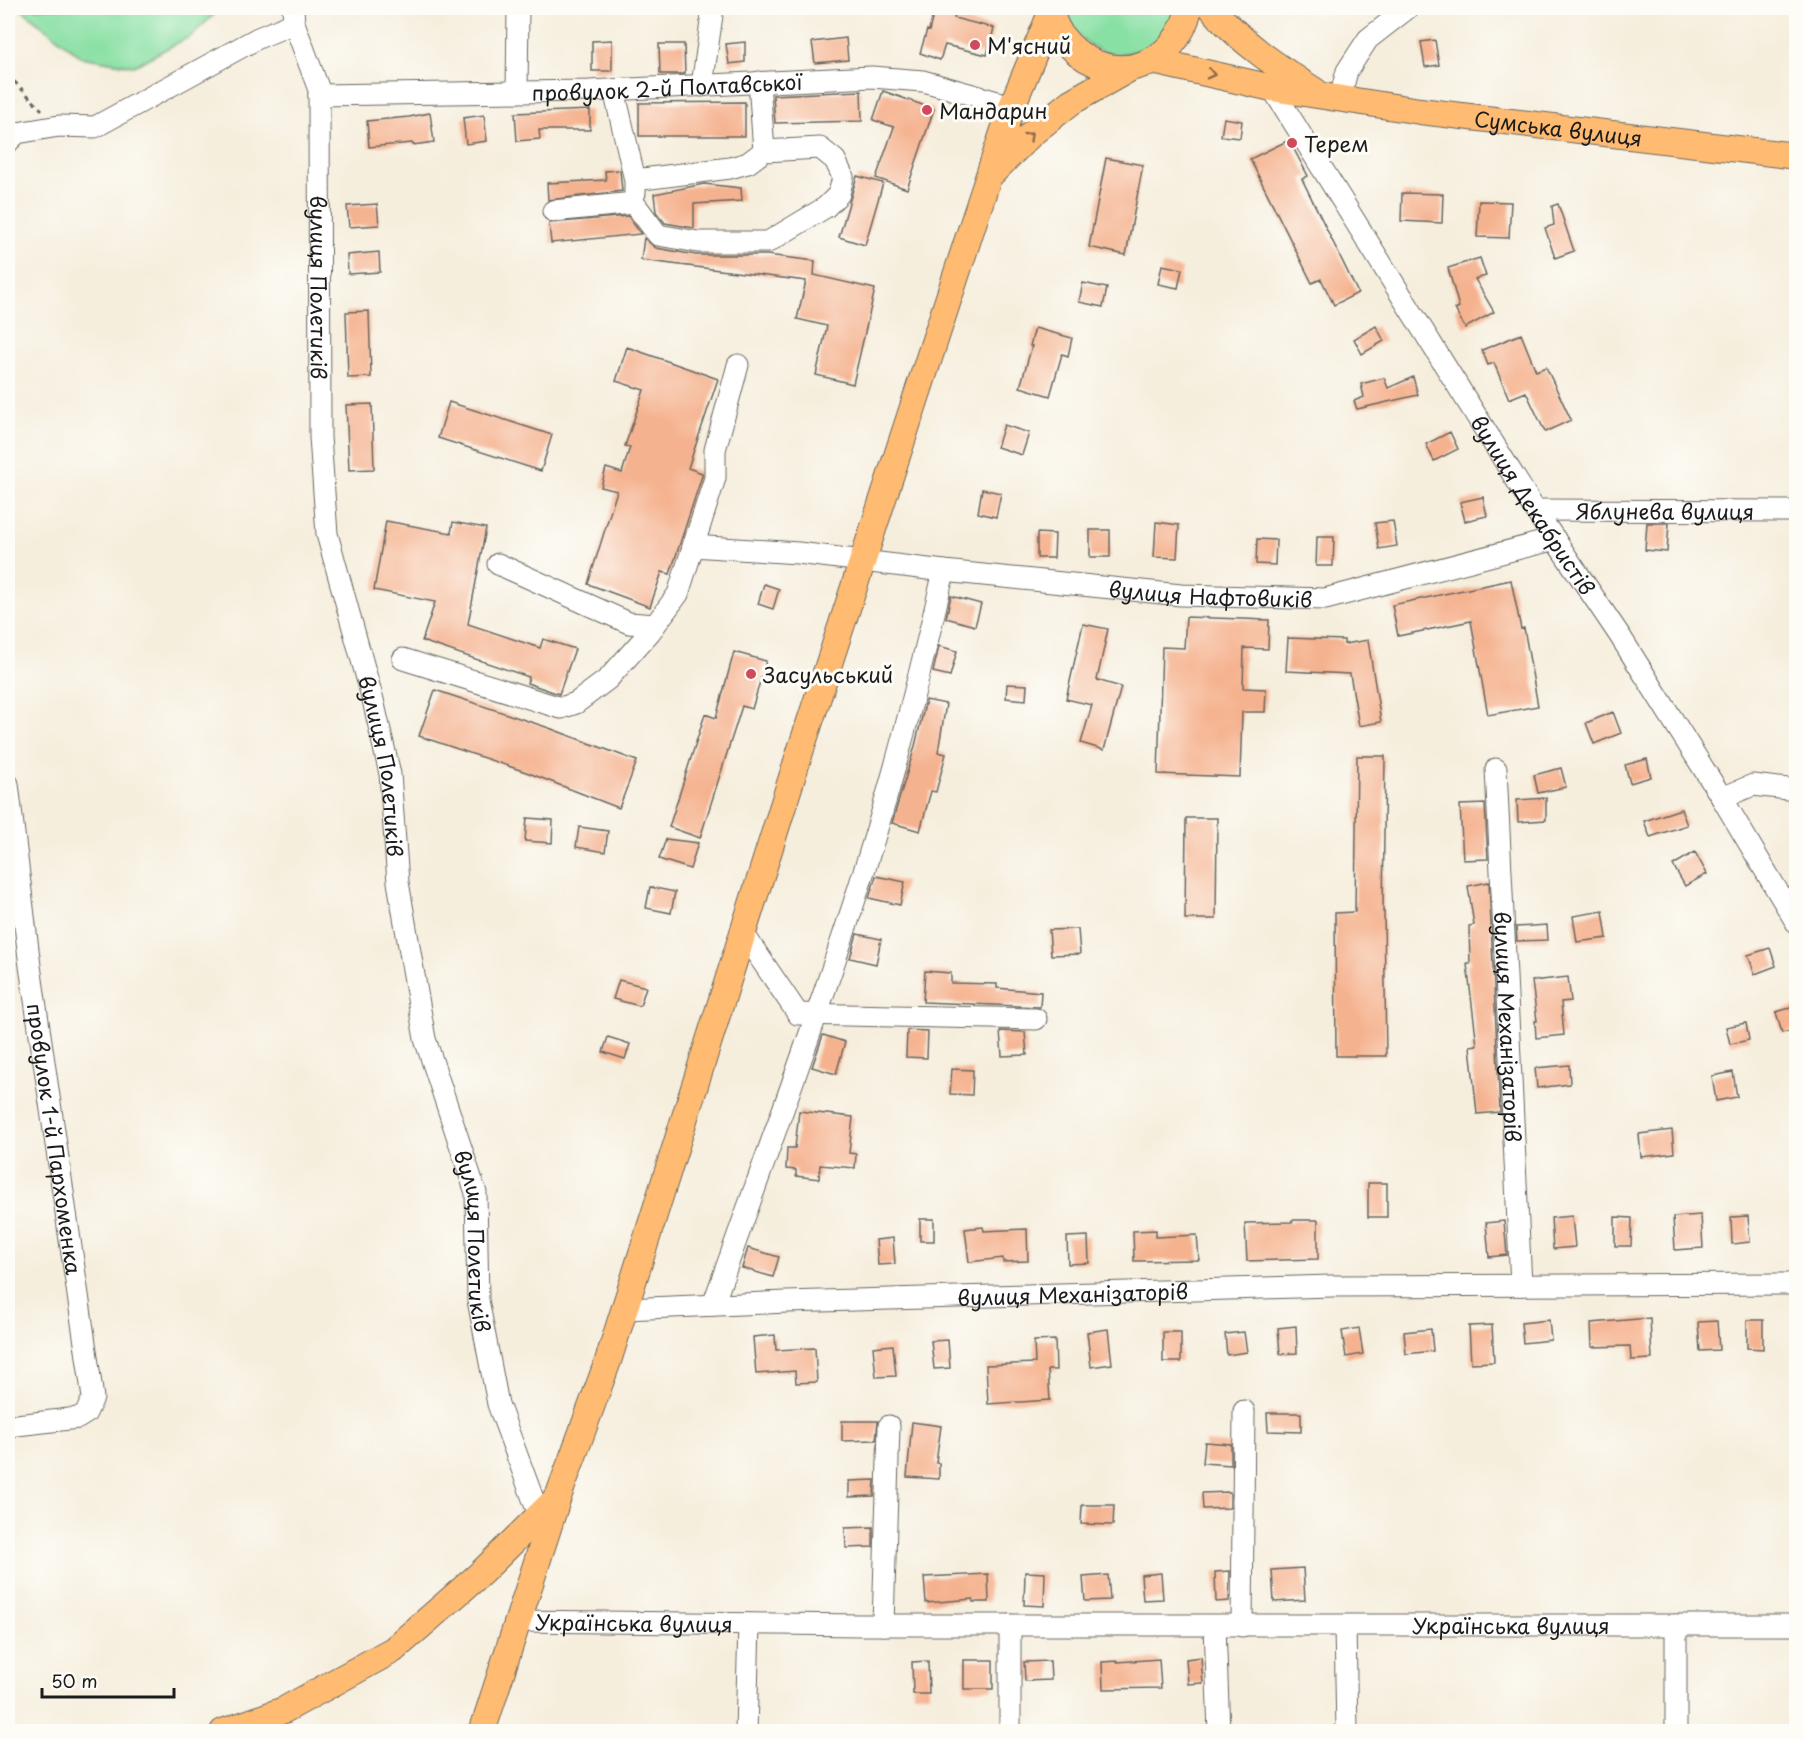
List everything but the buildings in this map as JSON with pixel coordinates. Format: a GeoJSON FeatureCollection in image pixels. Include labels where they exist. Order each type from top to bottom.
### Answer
{"type":"FeatureCollection","features":[{"type":"Feature","properties":{"kind":"main road"},"geometry":{"type":"LineString","coordinates":[[988,178],[1032,133],[1071,102],[1129,69],[1154,61],[1173,45],[1186,24],[1189,8]]}},
{"type":"Feature","properties":{"kind":"main road"},"geometry":{"type":"LineString","coordinates":[[1212,8],[1268,60],[1330,96]]}},
{"type":"Feature","properties":{"kind":"main road"},"geometry":{"type":"LineString","coordinates":[[1051,10],[1061,38],[1079,56],[1103,67],[1129,69]]}},
{"type":"Feature","properties":{"kind":"main road"},"geometry":{"type":"LineString","coordinates":[[482,1731],[558,1497],[608,1361],[862,562],[988,178],[1012,106],[1051,10]]}},
{"type":"Feature","properties":{"kind":"main road","name":"Сумська вулиця"},"geometry":{"type":"LineString","coordinates":[[1154,61],[1272,88],[1420,111],[1797,156]]}},
{"type":"Feature","properties":{"kind":"main road"},"geometry":{"type":"LineString","coordinates":[[224,1731],[284,1710],[393,1650],[480,1574],[558,1497]]}},
{"type":"Feature","properties":{"kind":"street"},"geometry":{"type":"LineString","coordinates":[[517,92],[518,8]]}},
{"type":"Feature","properties":{"kind":"street"},"geometry":{"type":"LineString","coordinates":[[702,86],[713,8]]}},
{"type":"Feature","properties":{"kind":"street"},"geometry":{"type":"LineString","coordinates":[[1330,96],[1368,39],[1408,8]]}},
{"type":"Feature","properties":{"kind":"street"},"geometry":{"type":"LineString","coordinates":[[8,142],[17,133],[59,126],[95,127],[258,38],[294,15]]}},
{"type":"Feature","properties":{"kind":"street","name":"вулиця Полетиків"},"geometry":{"type":"LineString","coordinates":[[294,15],[319,90],[320,438],[327,534],[373,700],[390,774],[398,882],[425,1040],[476,1193],[478,1300],[498,1404],[539,1515]]}},
{"type":"Feature","properties":{"kind":"street","name":"провулок 2-й Полтавської"},"geometry":{"type":"LineString","coordinates":[[319,95],[614,90],[872,76],[923,81],[1012,106]]}},
{"type":"Feature","properties":{"kind":"street"},"geometry":{"type":"LineString","coordinates":[[759,82],[765,151]]}},
{"type":"Feature","properties":{"kind":"street","name":"вулиця Декабристів"},"geometry":{"type":"LineString","coordinates":[[1272,88],[1535,510],[1620,636],[1722,798],[1797,922]]}},
{"type":"Feature","properties":{"kind":"street"},"geometry":{"type":"LineString","coordinates":[[614,90],[635,180],[634,203],[658,235],[698,242],[768,242],[826,207],[839,194],[843,177],[835,160],[820,148],[765,151],[748,163],[730,168],[635,180]]}},
{"type":"Feature","properties":{"kind":"street"},"geometry":{"type":"LineString","coordinates":[[553,211],[634,203]]}},
{"type":"Feature","properties":{"kind":"street"},"geometry":{"type":"LineString","coordinates":[[403,659],[561,708],[576,703],[608,679],[655,626],[678,594],[715,478],[715,450],[738,365]]}},
{"type":"Feature","properties":{"kind":"street","name":"Яблунева вулиця"},"geometry":{"type":"LineString","coordinates":[[1535,510],[1797,512]]}},
{"type":"Feature","properties":{"kind":"street","name":"вулиця Нафтовиків"},"geometry":{"type":"LineString","coordinates":[[693,546],[798,553],[944,571],[1181,595],[1325,599],[1555,539]]}},
{"type":"Feature","properties":{"kind":"street"},"geometry":{"type":"LineString","coordinates":[[498,564],[629,623],[655,626]]}},
{"type":"Feature","properties":{"kind":"street"},"geometry":{"type":"LineString","coordinates":[[713,1305],[816,1014],[874,838],[921,667],[944,571]]}},
{"type":"Feature","properties":{"kind":"street","name":"вулиця Механізаторів"},"geometry":{"type":"LineString","coordinates":[[1496,769],[1521,1285]]}},
{"type":"Feature","properties":{"kind":"street","name":"провулок 1-й Пархоменка"},"geometry":{"type":"LineString","coordinates":[[8,784],[30,966],[93,1398],[86,1413],[78,1418],[8,1426]]}},
{"type":"Feature","properties":{"kind":"street"},"geometry":{"type":"LineString","coordinates":[[1722,798],[1753,786],[1797,790]]}},
{"type":"Feature","properties":{"kind":"street"},"geometry":{"type":"LineString","coordinates":[[743,933],[798,1014],[1036,1018]]}},
{"type":"Feature","properties":{"kind":"street","name":"вулиця Механізаторів"},"geometry":{"type":"LineString","coordinates":[[624,1309],[1308,1287],[1797,1284]]}},
{"type":"Feature","properties":{"kind":"street"},"geometry":{"type":"LineString","coordinates":[[1242,1626],[1244,1410]]}},
{"type":"Feature","properties":{"kind":"street"},"geometry":{"type":"LineString","coordinates":[[883,1625],[889,1426]]}},
{"type":"Feature","properties":{"kind":"street","name":"Українська вулиця"},"geometry":{"type":"LineString","coordinates":[[518,1621],[1011,1626],[1797,1626]]}},
{"type":"Feature","properties":{"kind":"street","name":"Українська вулиця"},"geometry":{"type":"LineString","coordinates":[[746,1731],[748,1624]]}},
{"type":"Feature","properties":{"kind":"street"},"geometry":{"type":"LineString","coordinates":[[1676,1625],[1676,1731]]}},
{"type":"Feature","properties":{"kind":"street"},"geometry":{"type":"LineString","coordinates":[[1010,1731],[1011,1626]]}},
{"type":"Feature","properties":{"kind":"street"},"geometry":{"type":"LineString","coordinates":[[1215,1626],[1219,1731]]}},
{"type":"Feature","properties":{"kind":"street"},"geometry":{"type":"LineString","coordinates":[[1345,1626],[1347,1731]]}},
{"type":"Feature","properties":{"kind":"path"},"geometry":{"type":"LineString","coordinates":[[8,75],[59,126]]}},
{"type":"Feature","properties":{"kind":"green space"},"geometry":{"type":"Polygon","coordinates":[[[20,8],[221,8],[191,36],[134,66],[81,57],[20,8]]]}},
{"type":"Feature","properties":{"kind":"green space"},"geometry":{"type":"Polygon","coordinates":[[[1065,8],[1176,8],[1171,22],[1151,44],[1125,54],[1097,49],[1084,40],[1075,29],[1065,8]]]}},
{"type":"Feature","properties":{"kind":"place","name":"М'ясний"},"geometry":{"type":"Point","coordinates":[975,45]}},
{"type":"Feature","properties":{"kind":"place","name":"Мандарин"},"geometry":{"type":"Point","coordinates":[927,110]}},
{"type":"Feature","properties":{"kind":"place","name":"Терем"},"geometry":{"type":"Point","coordinates":[1292,143]}},
{"type":"Feature","properties":{"kind":"place","name":"Засульський"},"geometry":{"type":"Point","coordinates":[751,674]}}]}
